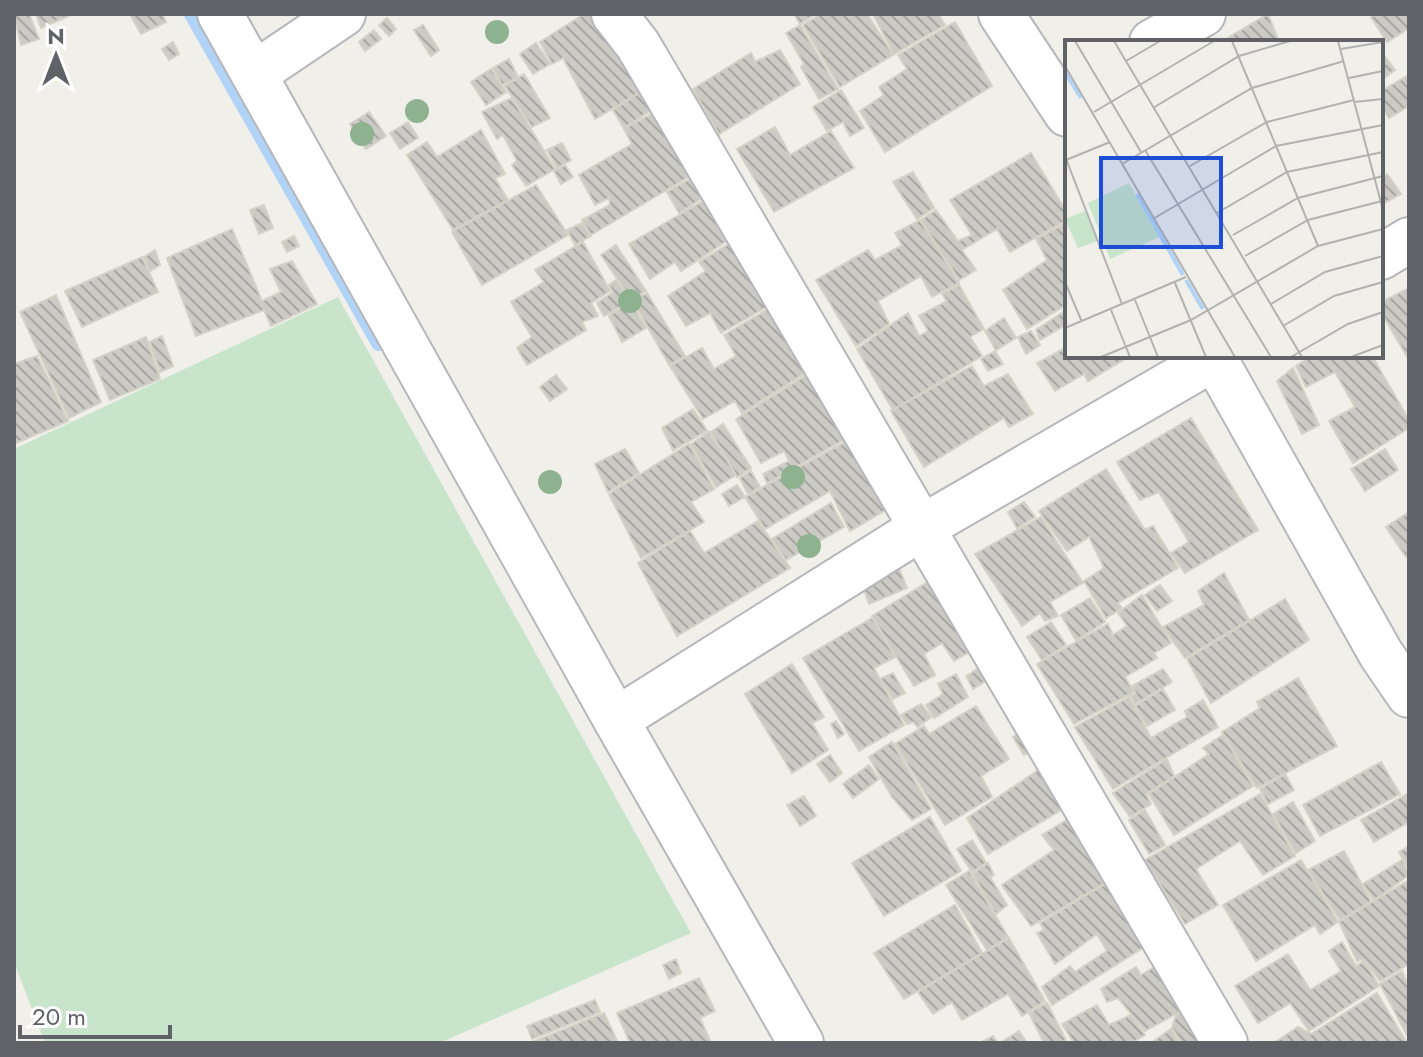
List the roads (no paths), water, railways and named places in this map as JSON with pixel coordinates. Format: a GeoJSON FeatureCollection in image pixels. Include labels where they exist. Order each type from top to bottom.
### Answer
{"type":"FeatureCollection","features":[{"type":"Feature","properties":{"kind":"street"},"geometry":{"type":"LineString","coordinates":[[220,14],[801,1043]]}},
{"type":"Feature","properties":{"kind":"street"},"geometry":{"type":"LineString","coordinates":[[254,74],[343,14]]}},
{"type":"Feature","properties":{"kind":"street"},"geometry":{"type":"LineString","coordinates":[[614,14],[638,45],[1225,1043]]}},
{"type":"Feature","properties":{"kind":"street"},"geometry":{"type":"LineString","coordinates":[[1001,14],[1063,99]]}},
{"type":"Feature","properties":{"kind":"street"},"geometry":{"type":"LineString","coordinates":[[1156,40],[1203,14]]}},
{"type":"Feature","properties":{"kind":"street"},"geometry":{"type":"LineString","coordinates":[[1383,256],[1409,240]]}},
{"type":"Feature","properties":{"kind":"street"},"geometry":{"type":"LineString","coordinates":[[616,720],[921,528],[1213,358]]}},
{"type":"Feature","properties":{"kind":"street"},"geometry":{"type":"LineString","coordinates":[[1216,358],[1395,646],[1409,695]]}},
{"type":"Feature","properties":{"kind":"waterway"},"geometry":{"type":"LineString","coordinates":[[192,14],[379,343]]}}]}
